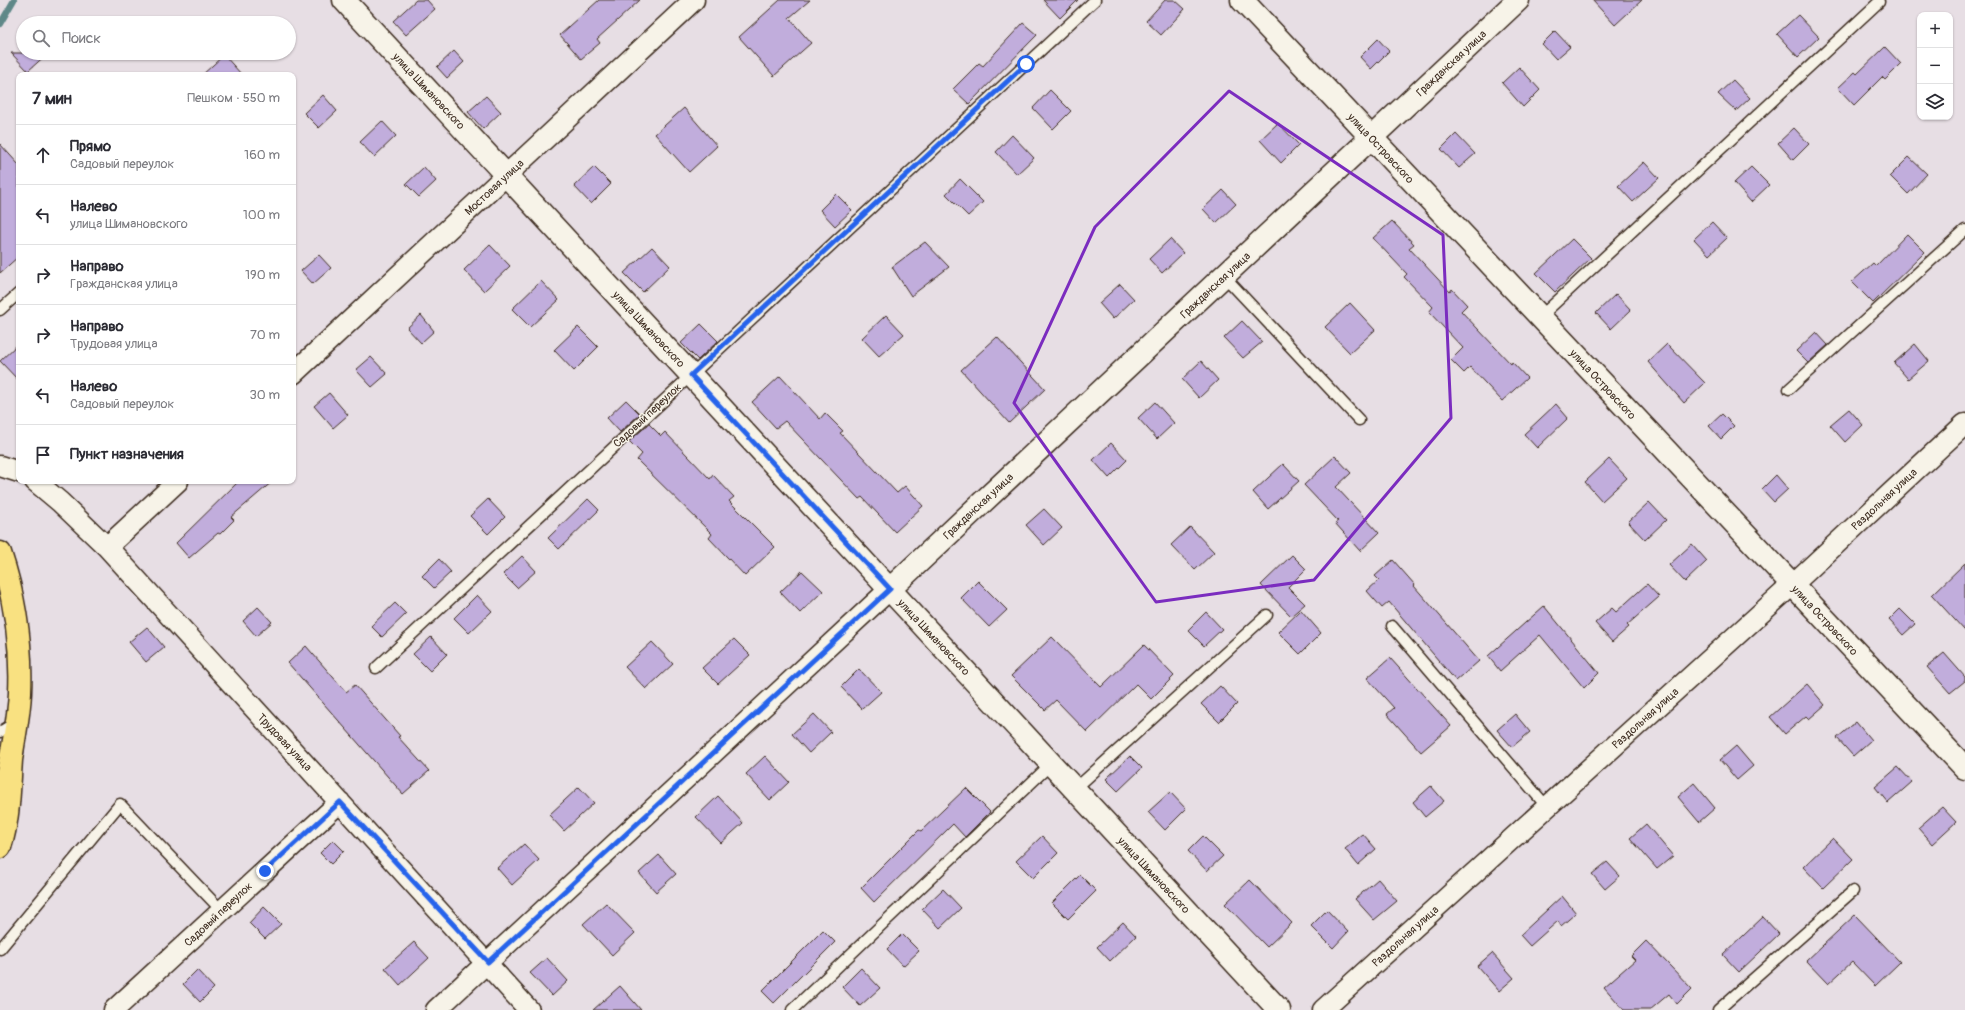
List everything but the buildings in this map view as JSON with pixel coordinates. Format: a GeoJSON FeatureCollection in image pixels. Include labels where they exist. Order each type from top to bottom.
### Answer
{"type":"FeatureCollection","features":[{"type":"Feature","properties":{"kind":"main road"},"geometry":{"type":"LineString","coordinates":[[0,553],[12,594],[18,632],[20,668],[9,726],[12,751],[6,822],[0,847]]}},
{"type":"Feature","properties":{"kind":"main road"},"geometry":{"type":"LineString","coordinates":[[0,781],[12,751]]}},
{"type":"Feature","properties":{"kind":"main road"},"geometry":{"type":"LineString","coordinates":[[0,796],[6,781],[12,751]]}},
{"type":"Feature","properties":{"kind":"street","name":"улица Шимановского"},"geometry":{"type":"LineString","coordinates":[[344,0],[1280,1010]]}},
{"type":"Feature","properties":{"kind":"street","name":"Мостовая улица"},"geometry":{"type":"LineString","coordinates":[[296,371],[694,0]]}},
{"type":"Feature","properties":{"kind":"street","name":"улица Островского"},"geometry":{"type":"LineString","coordinates":[[1242,0],[1965,768]]}},
{"type":"Feature","properties":{"kind":"street","name":"Гражданская улица"},"geometry":{"type":"LineString","coordinates":[[436,1010],[890,589],[1518,0]]}},
{"type":"Feature","properties":{"kind":"street","name":"Раздольная улица"},"geometry":{"type":"LineString","coordinates":[[1323,1010],[1792,585],[1965,424]]}},
{"type":"Feature","properties":{"kind":"street"},"geometry":{"type":"LineString","coordinates":[[0,466],[16,471]]}},
{"type":"Feature","properties":{"kind":"street","name":"Трудовая улица"},"geometry":{"type":"LineString","coordinates":[[39,484],[60,502],[107,547],[488,962],[530,1010]]}},
{"type":"Feature","properties":{"kind":"street"},"geometry":{"type":"LineString","coordinates":[[107,547],[175,484]]}},
{"type":"Feature","properties":{"kind":"street","name":"Садовый переулок"},"geometry":{"type":"LineString","coordinates":[[114,1010],[340,802]]}},
{"type":"Feature","properties":{"kind":"lane","name":"Садовый переулок"},"geometry":{"type":"LineString","coordinates":[[376,668],[1095,0]]}},
{"type":"Feature","properties":{"kind":"lane"},"geometry":{"type":"LineString","coordinates":[[1540,317],[1879,2]]}},
{"type":"Feature","properties":{"kind":"lane"},"geometry":{"type":"LineString","coordinates":[[1789,389],[1965,230]]}},
{"type":"Feature","properties":{"kind":"lane"},"geometry":{"type":"LineString","coordinates":[[1224,276],[1359,420]]}},
{"type":"Feature","properties":{"kind":"lane"},"geometry":{"type":"LineString","coordinates":[[0,310],[16,295]]}},
{"type":"Feature","properties":{"kind":"lane"},"geometry":{"type":"LineString","coordinates":[[1075,789],[1267,615]]}},
{"type":"Feature","properties":{"kind":"lane"},"geometry":{"type":"LineString","coordinates":[[1392,626],[1547,807]]}},
{"type":"Feature","properties":{"kind":"lane"},"geometry":{"type":"LineString","coordinates":[[792,1010],[1051,764]]}},
{"type":"Feature","properties":{"kind":"lane"},"geometry":{"type":"LineString","coordinates":[[0,949],[120,804],[222,911]]}},
{"type":"Feature","properties":{"kind":"lane"},"geometry":{"type":"LineString","coordinates":[[1718,1010],[1853,891]]}},
{"type":"Feature","properties":{"kind":"highlighted area"},"geometry":{"type":"Polygon","coordinates":[[[1229,91],[1443,235],[1451,418],[1314,580],[1156,602],[1014,403],[1095,227],[1229,91]]]}},
{"type":"Feature","properties":{"kind":"waterway"},"geometry":{"type":"LineString","coordinates":[[0,24],[14,0]]}},
{"type":"Feature","properties":{"kind":"route"},"geometry":{"type":"LineString","coordinates":[[265,871],[340,802],[488,962],[890,589],[691,375],[1026,64]]}}]}
